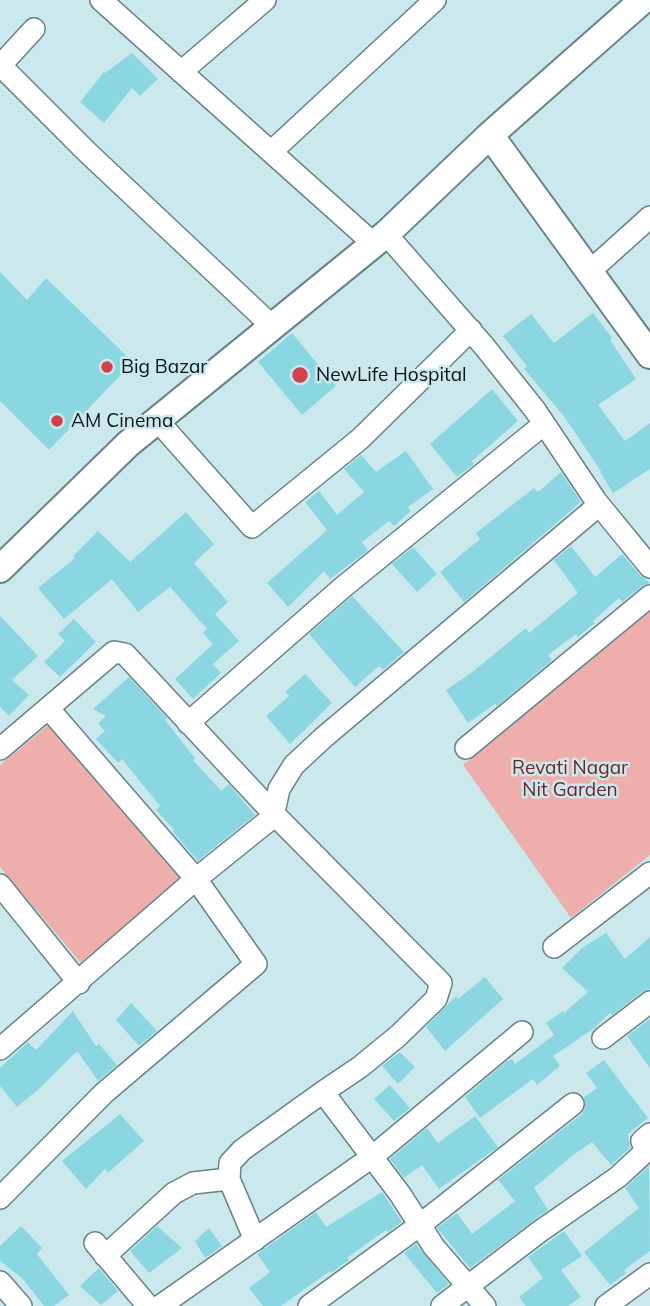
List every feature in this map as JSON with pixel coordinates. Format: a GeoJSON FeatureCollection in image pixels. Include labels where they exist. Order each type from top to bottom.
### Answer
{"type":"FeatureCollection","features":[{"type":"Feature","properties":{"kind":"street"},"geometry":{"type":"LineString","coordinates":[[102,0],[271,152],[380,239],[471,330],[544,424],[599,505],[650,567]]}},
{"type":"Feature","properties":{"kind":"street"},"geometry":{"type":"LineString","coordinates":[[181,72],[265,0]]}},
{"type":"Feature","properties":{"kind":"street"},"geometry":{"type":"LineString","coordinates":[[271,152],[435,0]]}},
{"type":"Feature","properties":{"kind":"street"},"geometry":{"type":"LineString","coordinates":[[0,569],[128,444],[380,239],[490,135],[643,0]]}},
{"type":"Feature","properties":{"kind":"street"},"geometry":{"type":"LineString","coordinates":[[34,29],[0,65],[87,152],[273,327]]}},
{"type":"Feature","properties":{"kind":"street"},"geometry":{"type":"LineString","coordinates":[[490,135],[589,272],[646,342]]}},
{"type":"Feature","properties":{"kind":"street"},"geometry":{"type":"LineString","coordinates":[[589,272],[650,217]]}},
{"type":"Feature","properties":{"kind":"street"},"geometry":{"type":"LineString","coordinates":[[157,420],[252,527],[360,439],[471,330]]}},
{"type":"Feature","properties":{"kind":"street"},"geometry":{"type":"LineString","coordinates":[[188,723],[342,588],[544,424]]}},
{"type":"Feature","properties":{"kind":"street"},"geometry":{"type":"LineString","coordinates":[[0,1049],[273,817],[279,789],[294,765],[599,505]]}},
{"type":"Feature","properties":{"kind":"street"},"geometry":{"type":"LineString","coordinates":[[466,748],[650,596]]}},
{"type":"Feature","properties":{"kind":"street"},"geometry":{"type":"LineString","coordinates":[[0,749],[114,652],[125,654],[274,814],[442,983],[436,999],[398,1036],[242,1150],[230,1163],[229,1179],[254,1240]]}},
{"type":"Feature","properties":{"kind":"street"},"geometry":{"type":"LineString","coordinates":[[0,1198],[104,1093],[256,964],[197,879],[48,708]]}},
{"type":"Feature","properties":{"kind":"street"},"geometry":{"type":"LineString","coordinates":[[554,947],[650,873]]}},
{"type":"Feature","properties":{"kind":"street"},"geometry":{"type":"LineString","coordinates":[[0,885],[79,983]]}},
{"type":"Feature","properties":{"kind":"street"},"geometry":{"type":"LineString","coordinates":[[603,1038],[650,1002]]}},
{"type":"Feature","properties":{"kind":"street"},"geometry":{"type":"LineString","coordinates":[[160,1306],[372,1157],[522,1032]]}},
{"type":"Feature","properties":{"kind":"street"},"geometry":{"type":"LineString","coordinates":[[323,1092],[434,1247],[485,1306]]}},
{"type":"Feature","properties":{"kind":"street"},"geometry":{"type":"LineString","coordinates":[[309,1306],[420,1225],[573,1104]]}},
{"type":"Feature","properties":{"kind":"street"},"geometry":{"type":"LineString","coordinates":[[442,1306],[539,1232],[618,1177],[646,1151],[642,1141],[650,1134]]}},
{"type":"Feature","properties":{"kind":"street"},"geometry":{"type":"LineString","coordinates":[[148,1306],[100,1250],[174,1193],[192,1183],[229,1179]]}},
{"type":"Feature","properties":{"kind":"street"},"geometry":{"type":"LineString","coordinates":[[616,1303],[650,1274]]}},
{"type":"Feature","properties":{"kind":"street"},"geometry":{"type":"LineString","coordinates":[[0,1282],[21,1306]]}},
{"type":"Feature","properties":{"kind":"green space","name":"Revati Nagar Nit Garden"},"geometry":{"type":"Polygon","coordinates":[[[650,607],[650,855],[571,918],[463,765],[650,607]]]}},
{"type":"Feature","properties":{"kind":"green space"},"geometry":{"type":"Polygon","coordinates":[[[51,723],[182,877],[81,963],[0,867],[0,765],[51,723]]]}},
{"type":"Feature","properties":{"kind":"building"},"geometry":{"type":"Polygon","coordinates":[[[132,53],[158,79],[140,96],[132,88],[104,123],[80,102],[104,72],[132,53]]]}},
{"type":"Feature","properties":{"kind":"building"},"geometry":{"type":"Polygon","coordinates":[[[0,272],[27,300],[46,278],[133,362],[49,450],[0,401],[0,272]]]}},
{"type":"Feature","properties":{"kind":"building"},"geometry":{"type":"Polygon","coordinates":[[[593,313],[612,338],[610,340],[636,379],[598,405],[625,441],[650,423],[650,469],[613,493],[563,415],[524,369],[527,366],[503,336],[531,314],[554,343],[593,313]]]}},
{"type":"Feature","properties":{"kind":"building"},"geometry":{"type":"Polygon","coordinates":[[[292,333],[336,386],[302,415],[258,362],[292,333]]]}},
{"type":"Feature","properties":{"kind":"building"},"geometry":{"type":"Polygon","coordinates":[[[492,389],[518,421],[457,477],[430,444],[492,389]]]}},
{"type":"Feature","properties":{"kind":"building"},"geometry":{"type":"Polygon","coordinates":[[[406,451],[433,489],[408,507],[411,511],[394,526],[389,521],[362,542],[368,550],[365,553],[330,579],[324,571],[288,607],[267,583],[327,530],[305,502],[319,491],[337,515],[364,492],[344,469],[361,455],[376,472],[406,451]]]}},
{"type":"Feature","properties":{"kind":"building"},"geometry":{"type":"Polygon","coordinates":[[[561,472],[581,502],[464,602],[440,572],[480,539],[476,533],[534,488],[538,492],[561,472]]]}},
{"type":"Feature","properties":{"kind":"building"},"geometry":{"type":"Polygon","coordinates":[[[186,512],[214,544],[194,563],[228,602],[215,614],[239,641],[213,664],[221,673],[193,699],[175,679],[213,644],[203,633],[207,629],[170,587],[138,612],[112,579],[64,619],[38,588],[75,558],[73,556],[98,531],[130,562],[186,512]]]}},
{"type":"Feature","properties":{"kind":"building"},"geometry":{"type":"Polygon","coordinates":[[[571,546],[595,577],[622,554],[650,583],[622,602],[619,598],[578,637],[576,634],[548,655],[552,660],[497,706],[495,704],[468,723],[446,690],[526,628],[529,633],[578,593],[554,560],[571,546]]]}},
{"type":"Feature","properties":{"kind":"building"},"geometry":{"type":"Polygon","coordinates":[[[413,547],[437,574],[417,592],[392,564],[413,547]]]}},
{"type":"Feature","properties":{"kind":"building"},"geometry":{"type":"Polygon","coordinates":[[[352,596],[404,652],[383,670],[379,666],[355,687],[309,634],[352,596]]]}},
{"type":"Feature","properties":{"kind":"building"},"geometry":{"type":"Polygon","coordinates":[[[0,616],[38,656],[12,680],[29,695],[9,716],[0,707],[0,616]]]}},
{"type":"Feature","properties":{"kind":"building"},"geometry":{"type":"Polygon","coordinates":[[[74,619],[96,642],[60,677],[44,662],[65,641],[58,634],[74,619]]]}},
{"type":"Feature","properties":{"kind":"building"},"geometry":{"type":"Polygon","coordinates":[[[305,674],[332,703],[290,744],[266,716],[289,696],[285,692],[305,674]]]}},
{"type":"Feature","properties":{"kind":"building"},"geometry":{"type":"Polygon","coordinates":[[[129,677],[167,718],[165,720],[195,758],[193,760],[221,791],[229,784],[255,815],[198,861],[156,810],[160,806],[122,759],[118,763],[96,739],[105,731],[98,723],[106,716],[93,709],[129,677]]]}},
{"type":"Feature","properties":{"kind":"building"},"geometry":{"type":"Polygon","coordinates":[[[606,933],[625,959],[650,937],[650,989],[612,1015],[610,1013],[593,1029],[553,1056],[560,1066],[537,1085],[533,1079],[480,1118],[465,1097],[507,1061],[512,1059],[515,1064],[554,1035],[546,1023],[563,1011],[564,1013],[588,992],[562,968],[582,948],[606,933]]]}},
{"type":"Feature","properties":{"kind":"building"},"geometry":{"type":"Polygon","coordinates":[[[485,977],[503,999],[445,1051],[426,1027],[456,996],[458,999],[485,977]]]}},
{"type":"Feature","properties":{"kind":"building"},"geometry":{"type":"Polygon","coordinates":[[[131,1003],[157,1031],[139,1046],[116,1020],[131,1003]]]}},
{"type":"Feature","properties":{"kind":"building"},"geometry":{"type":"Polygon","coordinates":[[[73,1011],[96,1046],[99,1044],[117,1065],[98,1081],[78,1052],[17,1107],[0,1086],[0,1068],[28,1042],[36,1050],[73,1011]]]}},
{"type":"Feature","properties":{"kind":"building"},"geometry":{"type":"Polygon","coordinates":[[[650,1019],[650,1068],[627,1036],[650,1019]]]}},
{"type":"Feature","properties":{"kind":"building"},"geometry":{"type":"Polygon","coordinates":[[[400,1052],[415,1067],[398,1084],[382,1066],[400,1052]]]}},
{"type":"Feature","properties":{"kind":"building"},"geometry":{"type":"Polygon","coordinates":[[[604,1060],[648,1118],[628,1134],[630,1148],[611,1165],[592,1142],[572,1156],[534,1188],[548,1210],[470,1268],[437,1228],[457,1213],[472,1234],[515,1201],[498,1180],[582,1114],[585,1108],[584,1097],[597,1088],[586,1073],[604,1060]]]}},
{"type":"Feature","properties":{"kind":"building"},"geometry":{"type":"Polygon","coordinates":[[[390,1085],[410,1108],[394,1121],[374,1099],[390,1085]]]}},
{"type":"Feature","properties":{"kind":"building"},"geometry":{"type":"Polygon","coordinates":[[[120,1114],[144,1141],[108,1173],[105,1169],[86,1189],[62,1161],[120,1114]]]}},
{"type":"Feature","properties":{"kind":"building"},"geometry":{"type":"Polygon","coordinates":[[[475,1116],[498,1147],[439,1189],[422,1165],[404,1178],[390,1159],[427,1128],[438,1143],[475,1116]]]}},
{"type":"Feature","properties":{"kind":"building"},"geometry":{"type":"Polygon","coordinates":[[[649,1166],[650,1251],[624,1270],[626,1273],[610,1285],[584,1252],[639,1208],[625,1188],[649,1166]]]}},
{"type":"Feature","properties":{"kind":"building"},"geometry":{"type":"Polygon","coordinates":[[[382,1192],[402,1222],[388,1232],[386,1230],[347,1258],[349,1260],[281,1306],[263,1306],[249,1288],[270,1272],[257,1254],[316,1212],[326,1227],[382,1192]]]}},
{"type":"Feature","properties":{"kind":"building"},"geometry":{"type":"Polygon","coordinates":[[[21,1226],[42,1248],[37,1254],[69,1295],[54,1306],[44,1306],[22,1278],[0,1261],[0,1246],[21,1226]]]}},
{"type":"Feature","properties":{"kind":"building"},"geometry":{"type":"Polygon","coordinates":[[[157,1226],[182,1248],[149,1273],[130,1251],[157,1226]]]}},
{"type":"Feature","properties":{"kind":"building"},"geometry":{"type":"Polygon","coordinates":[[[209,1228],[222,1246],[205,1258],[195,1241],[209,1228]]]}},
{"type":"Feature","properties":{"kind":"building"},"geometry":{"type":"Polygon","coordinates":[[[564,1231],[582,1256],[561,1270],[581,1297],[568,1306],[526,1306],[519,1297],[543,1278],[528,1257],[564,1231]]]}},
{"type":"Feature","properties":{"kind":"building"},"geometry":{"type":"Polygon","coordinates":[[[416,1244],[449,1284],[437,1293],[404,1253],[416,1244]]]}},
{"type":"Feature","properties":{"kind":"building"},"geometry":{"type":"Polygon","coordinates":[[[99,1268],[118,1291],[101,1305],[80,1286],[99,1268]]]}},
{"type":"Feature","properties":{"kind":"place","name":"Big Bazar"},"geometry":{"type":"Point","coordinates":[107,367]}},
{"type":"Feature","properties":{"kind":"place","name":"NewLife Hospital"},"geometry":{"type":"Point","coordinates":[300,375]}},
{"type":"Feature","properties":{"kind":"place","name":"AM Cinema"},"geometry":{"type":"Point","coordinates":[57,421]}}]}
